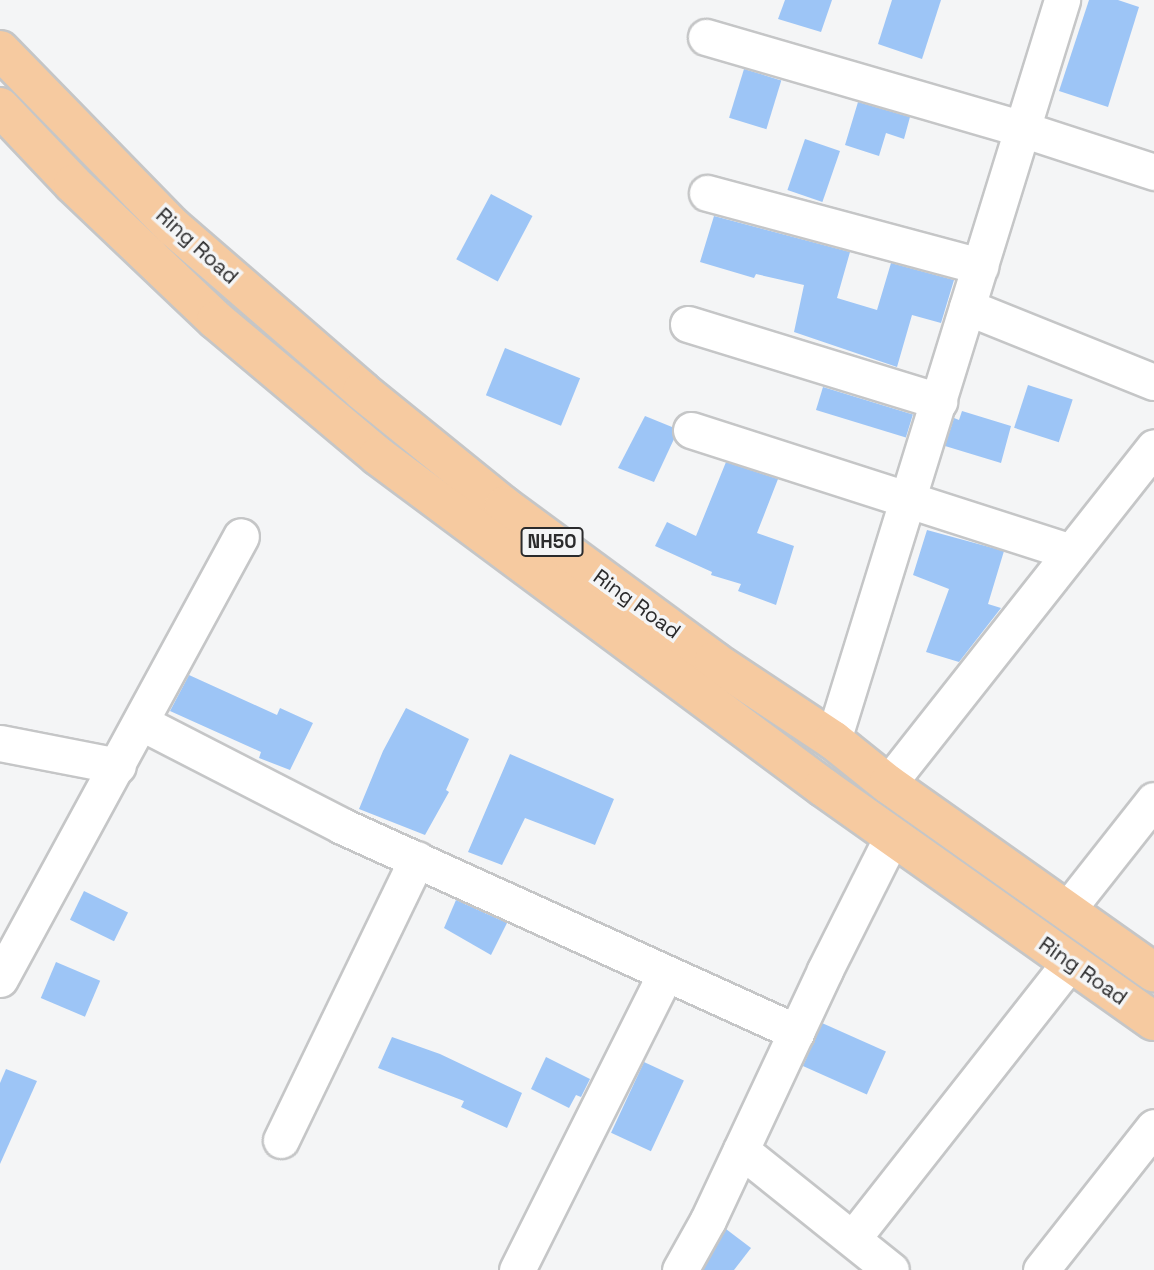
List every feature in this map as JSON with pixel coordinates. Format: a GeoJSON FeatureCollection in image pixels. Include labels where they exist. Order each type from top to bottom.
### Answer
{"type":"FeatureCollection","features":[{"type":"Feature","properties":{"kind":"highway","name":"Ring Road"},"geometry":{"type":"LineString","coordinates":[[0,50],[173,227],[362,391],[537,531],[714,661],[833,740],[888,784],[1154,972]]}},
{"type":"Feature","properties":{"kind":"highway","name":"Ring Road"},"geometry":{"type":"LineString","coordinates":[[0,107],[73,184],[216,320],[378,456],[892,837],[1154,1021]]}},
{"type":"Feature","properties":{"kind":"street"},"geometry":{"type":"LineString","coordinates":[[833,740],[1062,0]]}},
{"type":"Feature","properties":{"kind":"street"},"geometry":{"type":"LineString","coordinates":[[706,37],[1022,129],[1154,172]]}},
{"type":"Feature","properties":{"kind":"street"},"geometry":{"type":"LineString","coordinates":[[707,193],[980,266]]}},
{"type":"Feature","properties":{"kind":"street"},"geometry":{"type":"LineString","coordinates":[[967,307],[1154,382]]}},
{"type":"Feature","properties":{"kind":"street"},"geometry":{"type":"LineString","coordinates":[[688,324],[939,401]]}},
{"type":"Feature","properties":{"kind":"street"},"geometry":{"type":"LineString","coordinates":[[691,430],[1071,552]]}},
{"type":"Feature","properties":{"kind":"street"},"geometry":{"type":"LineString","coordinates":[[888,784],[1154,447]]}},
{"type":"Feature","properties":{"kind":"street"},"geometry":{"type":"LineString","coordinates":[[0,979],[142,723],[241,536]]}},
{"type":"Feature","properties":{"kind":"street"},"geometry":{"type":"LineString","coordinates":[[142,723],[342,826],[796,1032]]}},
{"type":"Feature","properties":{"kind":"street"},"geometry":{"type":"LineString","coordinates":[[0,743],[118,766]]}},
{"type":"Feature","properties":{"kind":"street"},"geometry":{"type":"LineString","coordinates":[[1067,910],[1154,800]]}},
{"type":"Feature","properties":{"kind":"street"},"geometry":{"type":"LineString","coordinates":[[680,1270],[892,837]]}},
{"type":"Feature","properties":{"kind":"street"},"geometry":{"type":"LineString","coordinates":[[281,1140],[417,859]]}},
{"type":"Feature","properties":{"kind":"street"},"geometry":{"type":"LineString","coordinates":[[853,1238],[1070,962]]}},
{"type":"Feature","properties":{"kind":"street"},"geometry":{"type":"LineString","coordinates":[[517,1270],[666,973]]}},
{"type":"Feature","properties":{"kind":"street"},"geometry":{"type":"LineString","coordinates":[[1041,1270],[1154,1127]]}},
{"type":"Feature","properties":{"kind":"street"},"geometry":{"type":"LineString","coordinates":[[741,1150],[891,1270]]}},
{"type":"Feature","properties":{"kind":"building"},"geometry":{"type":"Polygon","coordinates":[[[785,0],[832,0],[821,32],[778,19],[785,0]]]}},
{"type":"Feature","properties":{"kind":"building"},"geometry":{"type":"Polygon","coordinates":[[[892,0],[941,0],[922,59],[878,44],[892,0]]]}},
{"type":"Feature","properties":{"kind":"building"},"geometry":{"type":"Polygon","coordinates":[[[1089,0],[1118,0],[1139,7],[1108,107],[1059,91],[1089,0]]]}},
{"type":"Feature","properties":{"kind":"building"},"geometry":{"type":"Polygon","coordinates":[[[744,69],[781,80],[766,129],[729,118],[744,69]]]}},
{"type":"Feature","properties":{"kind":"building"},"geometry":{"type":"Polygon","coordinates":[[[858,102],[910,117],[904,139],[886,133],[879,156],[845,145],[858,102]]]}},
{"type":"Feature","properties":{"kind":"building"},"geometry":{"type":"Polygon","coordinates":[[[805,139],[840,151],[822,202],[787,190],[805,139]]]}},
{"type":"Feature","properties":{"kind":"building"},"geometry":{"type":"Polygon","coordinates":[[[491,194],[532,216],[498,281],[456,259],[491,194]]]}},
{"type":"Feature","properties":{"kind":"building"},"geometry":{"type":"Polygon","coordinates":[[[714,216],[850,252],[837,298],[877,310],[891,263],[954,280],[941,323],[912,315],[897,367],[794,332],[804,285],[756,274],[754,278],[700,262],[714,216]]]}},
{"type":"Feature","properties":{"kind":"building"},"geometry":{"type":"Polygon","coordinates":[[[505,348],[580,378],[561,426],[486,395],[505,348]]]}},
{"type":"Feature","properties":{"kind":"building"},"geometry":{"type":"Polygon","coordinates":[[[1028,385],[1073,400],[1059,442],[1014,428],[1028,385]]]}},
{"type":"Feature","properties":{"kind":"building"},"geometry":{"type":"Polygon","coordinates":[[[823,387],[913,414],[906,437],[816,410],[823,387]]]}},
{"type":"Feature","properties":{"kind":"building"},"geometry":{"type":"Polygon","coordinates":[[[962,411],[1011,426],[1001,463],[945,446],[954,418],[959,420],[962,411]]]}},
{"type":"Feature","properties":{"kind":"building"},"geometry":{"type":"Polygon","coordinates":[[[645,416],[672,427],[674,439],[654,482],[618,468],[645,416]]]}},
{"type":"Feature","properties":{"kind":"building"},"geometry":{"type":"Polygon","coordinates":[[[726,462],[778,479],[757,533],[794,546],[776,605],[738,591],[741,584],[711,575],[712,572],[655,546],[667,522],[696,536],[726,462]]]}},
{"type":"Feature","properties":{"kind":"building"},"geometry":{"type":"Polygon","coordinates":[[[927,530],[1004,551],[988,604],[1001,608],[959,662],[926,652],[949,589],[913,575],[927,530]]]}},
{"type":"Feature","properties":{"kind":"building"},"geometry":{"type":"Polygon","coordinates":[[[189,675],[277,715],[280,708],[313,723],[290,770],[259,758],[261,752],[170,711],[189,675]]]}},
{"type":"Feature","properties":{"kind":"building"},"geometry":{"type":"Polygon","coordinates":[[[406,708],[469,739],[446,790],[449,792],[425,835],[359,809],[383,751],[406,708]]]}},
{"type":"Feature","properties":{"kind":"building"},"geometry":{"type":"Polygon","coordinates":[[[510,754],[614,799],[595,845],[525,818],[502,865],[468,852],[510,754]]]}},
{"type":"Feature","properties":{"kind":"building"},"geometry":{"type":"Polygon","coordinates":[[[84,891],[128,912],[114,941],[70,920],[84,891]]]}},
{"type":"Feature","properties":{"kind":"building"},"geometry":{"type":"Polygon","coordinates":[[[456,900],[507,923],[491,955],[444,928],[456,900]]]}},
{"type":"Feature","properties":{"kind":"building"},"geometry":{"type":"Polygon","coordinates":[[[56,962],[100,981],[85,1017],[41,998],[56,962]]]}},
{"type":"Feature","properties":{"kind":"building"},"geometry":{"type":"Polygon","coordinates":[[[822,1023],[886,1051],[867,1094],[803,1066],[822,1023]]]}},
{"type":"Feature","properties":{"kind":"building"},"geometry":{"type":"Polygon","coordinates":[[[392,1037],[440,1054],[522,1093],[507,1128],[461,1107],[464,1101],[378,1068],[392,1037]]]}},
{"type":"Feature","properties":{"kind":"building"},"geometry":{"type":"Polygon","coordinates":[[[546,1057],[590,1079],[581,1097],[576,1095],[569,1108],[531,1089],[546,1057]]]}},
{"type":"Feature","properties":{"kind":"building"},"geometry":{"type":"Polygon","coordinates":[[[644,1062],[684,1081],[651,1151],[611,1133],[644,1062]]]}},
{"type":"Feature","properties":{"kind":"building"},"geometry":{"type":"Polygon","coordinates":[[[6,1069],[37,1081],[0,1164],[0,1083],[6,1069]]]}},
{"type":"Feature","properties":{"kind":"building"},"geometry":{"type":"Polygon","coordinates":[[[726,1229],[751,1248],[734,1270],[703,1270],[726,1229]]]}}]}
